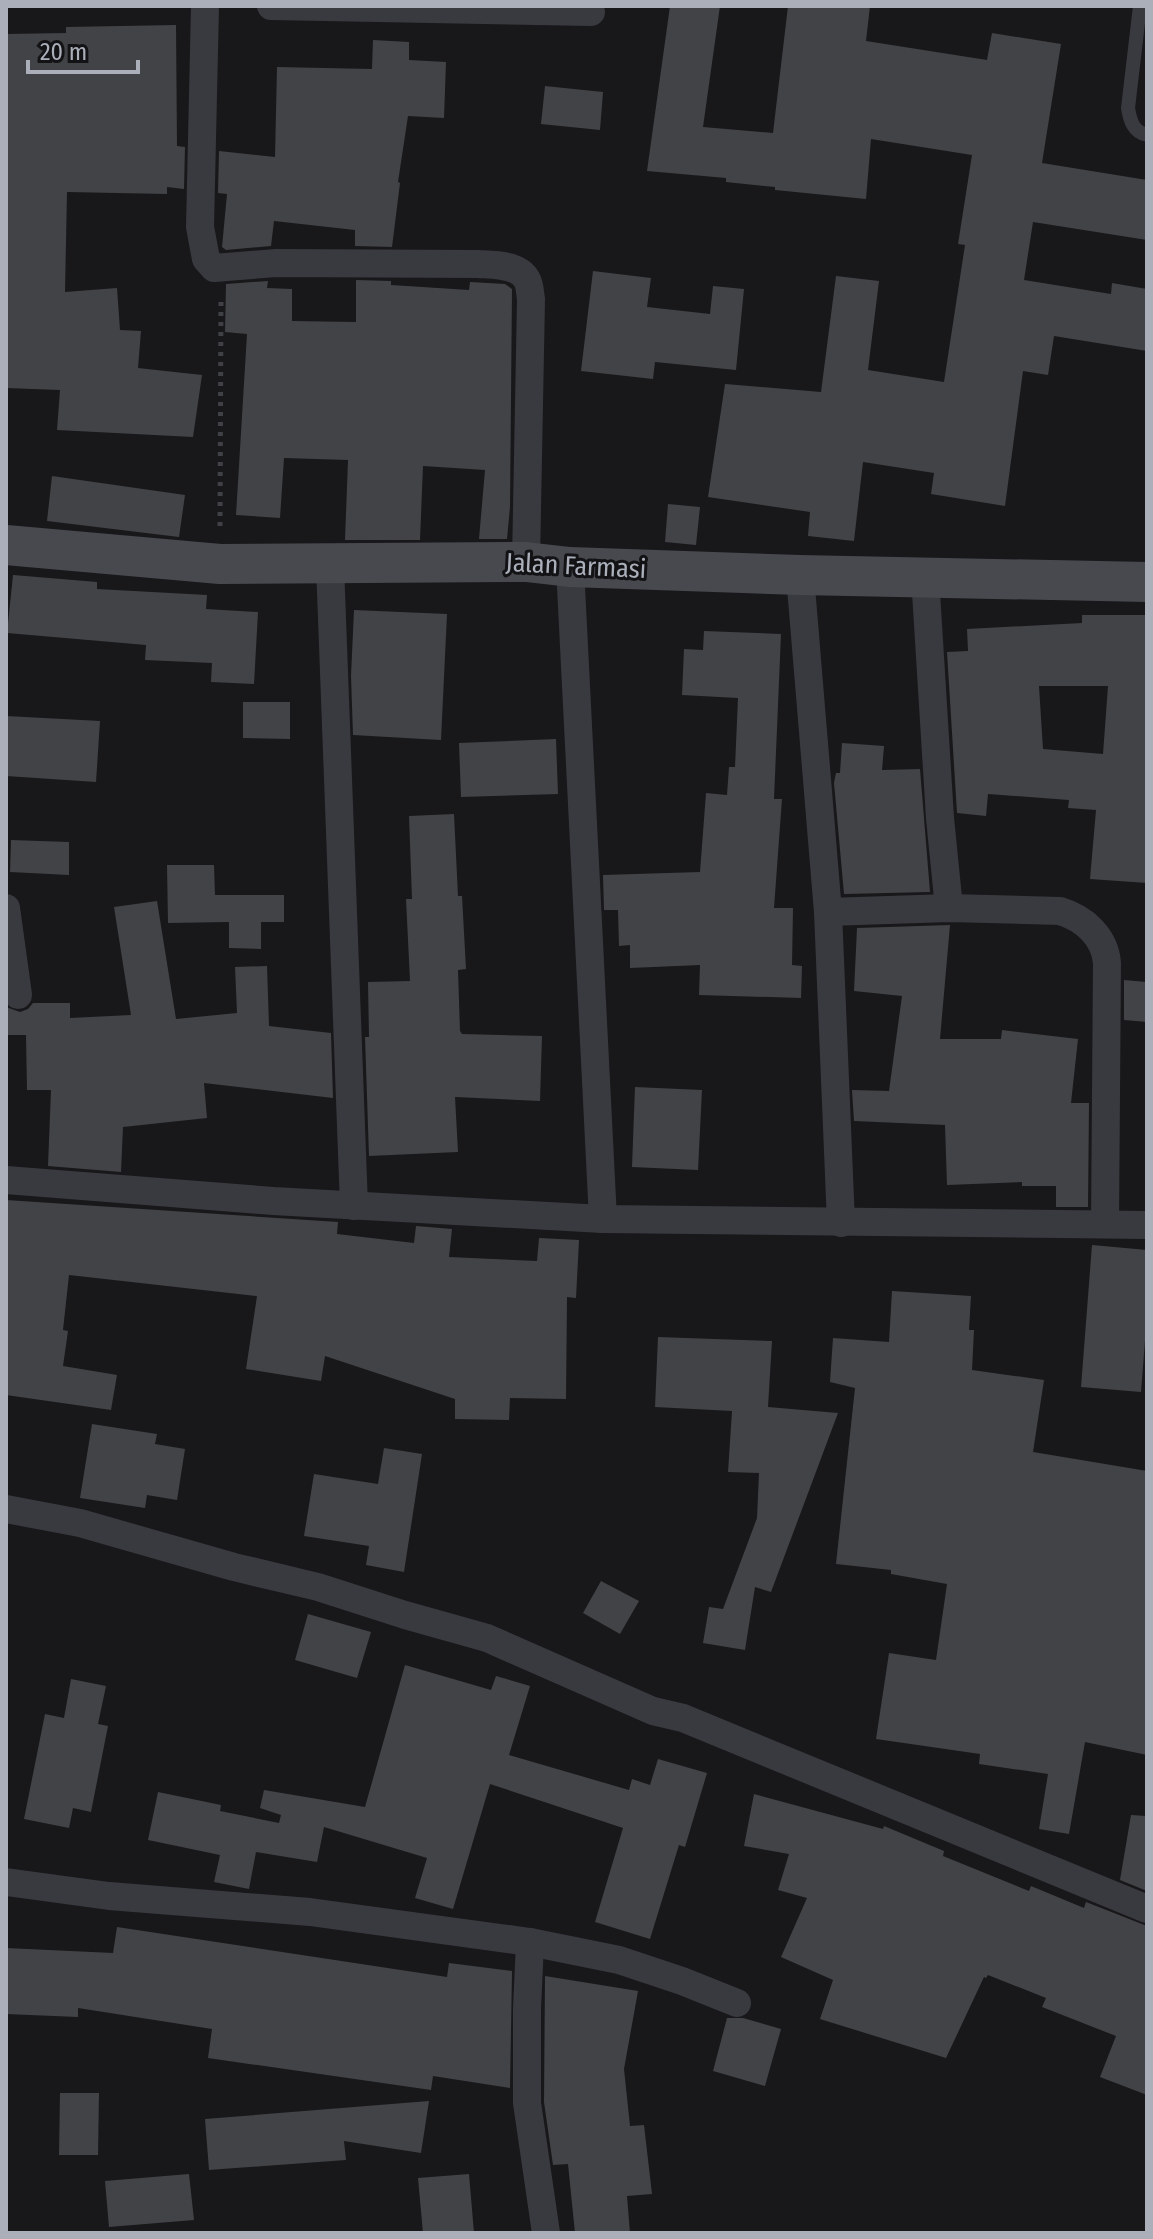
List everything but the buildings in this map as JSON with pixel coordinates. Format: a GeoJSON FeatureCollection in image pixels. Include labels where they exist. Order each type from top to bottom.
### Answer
{"type":"FeatureCollection","features":[{"type":"Feature","properties":{"kind":"street"},"geometry":{"type":"LineString","coordinates":[[205,6],[200,227],[206,259],[214,268],[276,263],[478,264],[500,265],[518,271],[527,278],[531,299],[526,562]]}},
{"type":"Feature","properties":{"kind":"street"},"geometry":{"type":"LineString","coordinates":[[271,6],[591,12]]}},
{"type":"Feature","properties":{"kind":"street","name":"Jalan Farmasi"},"geometry":{"type":"LineString","coordinates":[[6,545],[220,564],[526,562],[570,567],[800,575],[1147,582]]}},
{"type":"Feature","properties":{"kind":"street"},"geometry":{"type":"LineString","coordinates":[[330,565],[354,1206]]}},
{"type":"Feature","properties":{"kind":"street"},"geometry":{"type":"LineString","coordinates":[[570,567],[603,1219]]}},
{"type":"Feature","properties":{"kind":"street"},"geometry":{"type":"LineString","coordinates":[[800,575],[828,912],[841,1223]]}},
{"type":"Feature","properties":{"kind":"street"},"geometry":{"type":"LineString","coordinates":[[925,576],[940,818],[949,908]]}},
{"type":"Feature","properties":{"kind":"street"},"geometry":{"type":"LineString","coordinates":[[6,908],[18,995]]}},
{"type":"Feature","properties":{"kind":"street"},"geometry":{"type":"LineString","coordinates":[[828,912],[949,908],[1060,911],[1085,924],[1100,938],[1106,950],[1105,1224]]}},
{"type":"Feature","properties":{"kind":"street"},"geometry":{"type":"LineString","coordinates":[[6,1180],[354,1206],[603,1219],[1147,1225]]}},
{"type":"Feature","properties":{"kind":"street"},"geometry":{"type":"LineString","coordinates":[[6,1509],[80,1523],[234,1567],[318,1587],[487,1638],[653,1711],[698,1724],[1147,1909]]}},
{"type":"Feature","properties":{"kind":"street"},"geometry":{"type":"LineString","coordinates":[[6,1882],[109,1896],[310,1912],[530,1942],[619,1960],[737,2003]]}},
{"type":"Feature","properties":{"kind":"street"},"geometry":{"type":"LineString","coordinates":[[530,1942],[527,2103],[546,2233]]}},
{"type":"Feature","properties":{"kind":"lane"},"geometry":{"type":"LineString","coordinates":[[1140,6],[1128,108],[1131,123],[1140,133],[1147,135]]}},
{"type":"Feature","properties":{"kind":"path"},"geometry":{"type":"LineString","coordinates":[[220,564],[221,267]]}}]}
